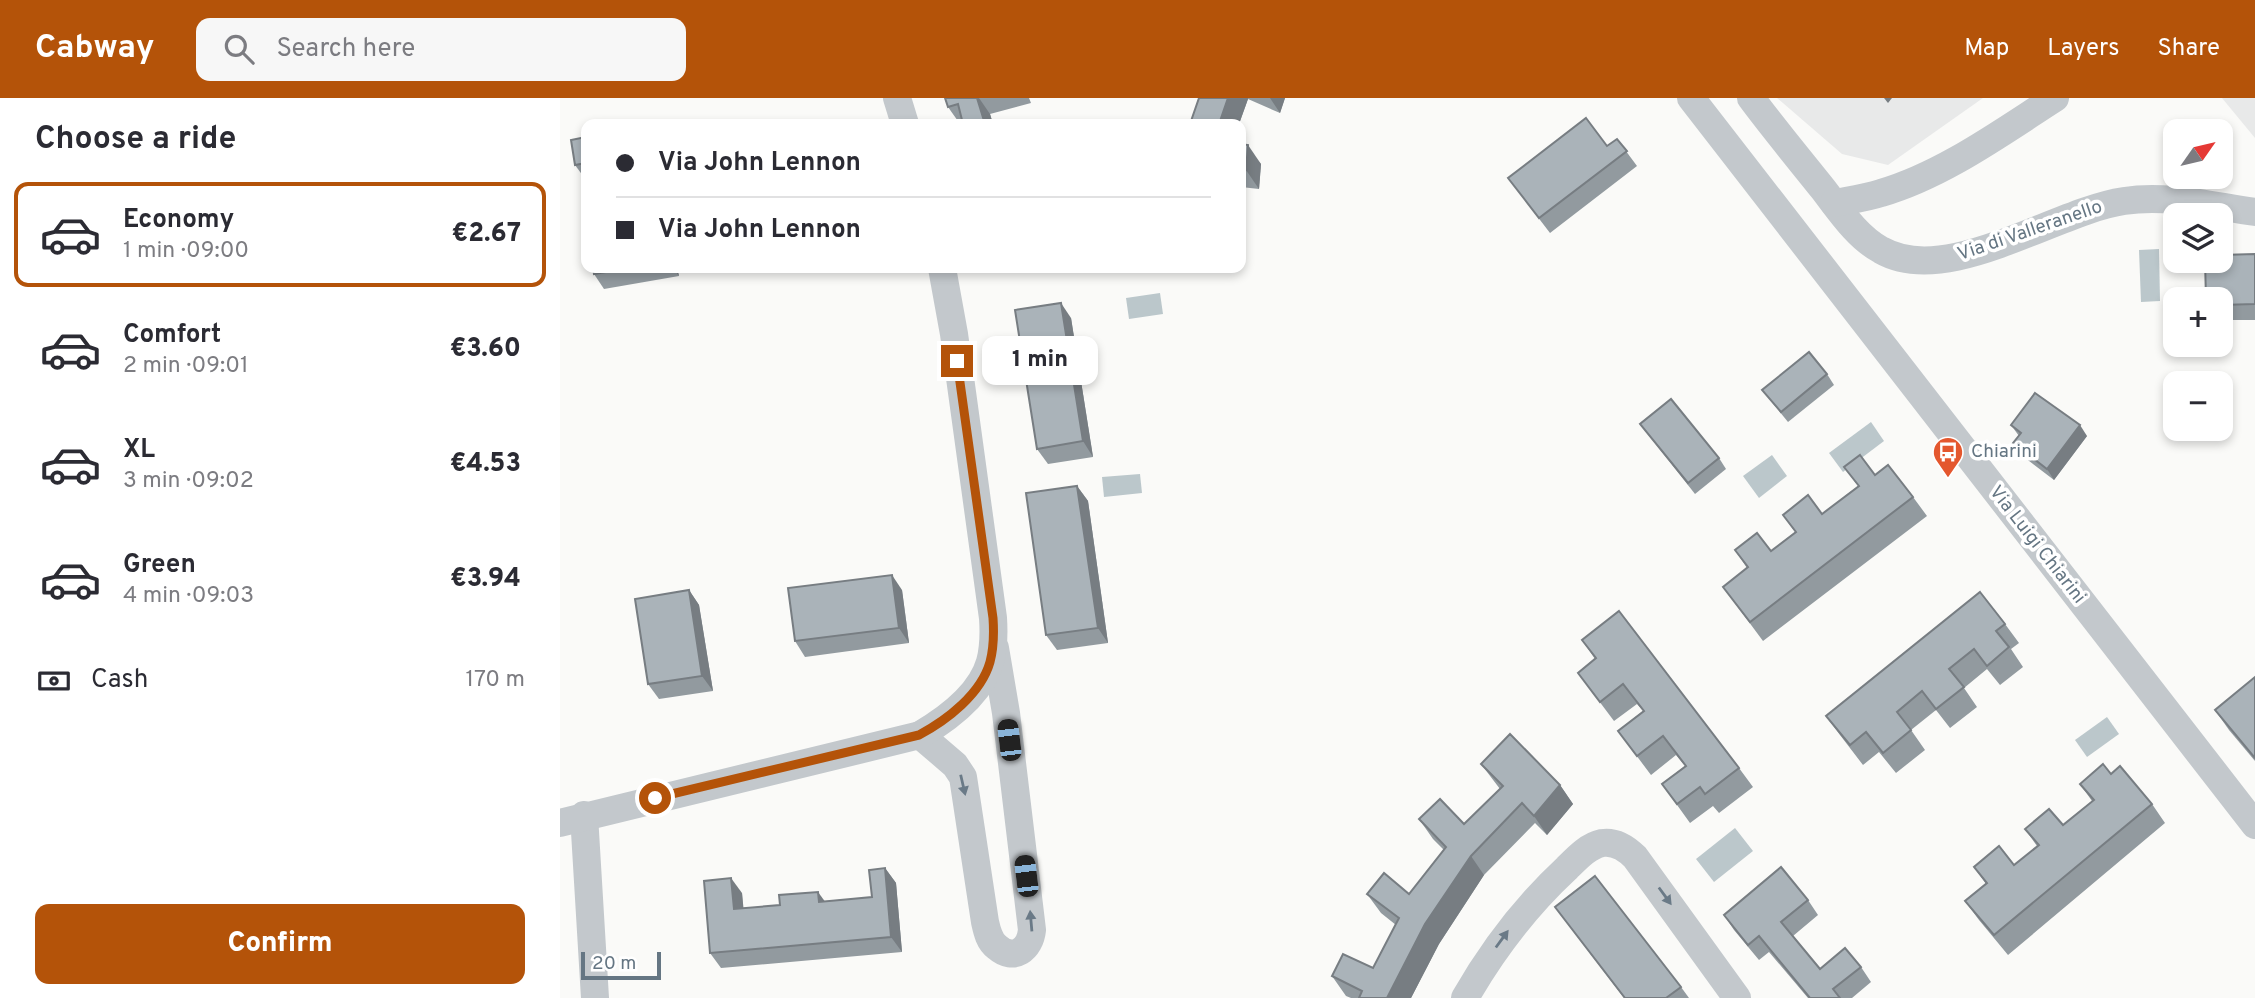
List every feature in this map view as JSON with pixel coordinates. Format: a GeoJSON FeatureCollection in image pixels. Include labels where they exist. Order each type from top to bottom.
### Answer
{"type":"FeatureCollection","features":[{"type":"Feature","properties":{"kind":"street"},"geometry":{"type":"LineString","coordinates":[[897,98],[903,119]]}},
{"type":"Feature","properties":{"kind":"street","name":"Via Luigi Chiarini"},"geometry":{"type":"LineString","coordinates":[[1691,98],[2255,825]]}},
{"type":"Feature","properties":{"kind":"street","name":"Via di Valleranello"},"geometry":{"type":"LineString","coordinates":[[1751,98],[1856,230],[1875,246],[1892,255],[1919,261],[1947,259],[1971,253],[2086,210],[2128,200],[2170,199],[2255,212]]}},
{"type":"Feature","properties":{"kind":"street"},"geometry":{"type":"LineString","coordinates":[[1834,203],[1880,194],[1933,172],[1997,136],[2055,98]]}},
{"type":"Feature","properties":{"kind":"street"},"geometry":{"type":"LineString","coordinates":[[919,735],[955,765],[963,777],[989,936],[1003,951],[1013,953],[1024,950],[1030,943],[1032,930],[986,559],[943,273]]}},
{"type":"Feature","properties":{"kind":"street"},"geometry":{"type":"LineString","coordinates":[[595,998],[572,819],[919,735],[934,727],[962,704],[979,684],[990,663],[994,640]]}},
{"type":"Feature","properties":{"kind":"street"},"geometry":{"type":"LineString","coordinates":[[1466,998],[1499,942],[1528,907],[1581,855],[1595,845],[1609,843],[1623,846],[1635,857],[1737,998]]}},
{"type":"Feature","properties":{"kind":"shaded area"},"geometry":{"type":"Polygon","coordinates":[[[1777,98],[1983,98],[1888,165],[1842,154],[1777,98]]]}},
{"type":"Feature","properties":{"kind":"shaded area"},"geometry":{"type":"Polygon","coordinates":[[[2222,98],[2255,98],[2255,138],[2222,98]]]}},
{"type":"Feature","properties":{"kind":"shaded area"},"geometry":{"type":"Polygon","coordinates":[[[2159,249],[2160,301],[2141,302],[2139,250],[2159,249]]]}},
{"type":"Feature","properties":{"kind":"shaded area"},"geometry":{"type":"Polygon","coordinates":[[[1160,293],[1163,314],[1129,319],[1126,298],[1160,293]]]}},
{"type":"Feature","properties":{"kind":"shaded area"},"geometry":{"type":"Polygon","coordinates":[[[1871,422],[1884,441],[1843,472],[1829,453],[1871,422]]]}},
{"type":"Feature","properties":{"kind":"shaded area"},"geometry":{"type":"Polygon","coordinates":[[[1772,455],[1787,476],[1759,498],[1743,476],[1772,455]]]}},
{"type":"Feature","properties":{"kind":"shaded area"},"geometry":{"type":"Polygon","coordinates":[[[1140,474],[1142,493],[1104,497],[1102,477],[1140,474]]]}},
{"type":"Feature","properties":{"kind":"shaded area"},"geometry":{"type":"Polygon","coordinates":[[[2107,717],[2119,734],[2087,757],[2075,740],[2107,717]]]}},
{"type":"Feature","properties":{"kind":"shaded area"},"geometry":{"type":"Polygon","coordinates":[[[1735,828],[1753,851],[1714,882],[1696,859],[1735,828]]]}},
{"type":"Feature","properties":{"kind":"building"},"geometry":{"type":"Polygon","coordinates":[[[945,98],[977,98],[983,119],[962,119],[958,104],[948,107],[945,98]]]}},
{"type":"Feature","properties":{"kind":"building"},"geometry":{"type":"Polygon","coordinates":[[[1199,98],[1228,98],[1221,119],[1192,119],[1199,98]]]}},
{"type":"Feature","properties":{"kind":"building"},"geometry":{"type":"Polygon","coordinates":[[[1586,118],[1607,146],[1617,139],[1627,151],[1539,218],[1508,178],[1586,118]]]}},
{"type":"Feature","properties":{"kind":"building"},"geometry":{"type":"Polygon","coordinates":[[[581,138],[581,164],[575,165],[571,140],[581,138]]]}},
{"type":"Feature","properties":{"kind":"building"},"geometry":{"type":"Polygon","coordinates":[[[2255,254],[2255,304],[2233,305],[2233,287],[2206,287],[2205,273],[2233,273],[2233,255],[2255,254]]]}},
{"type":"Feature","properties":{"kind":"building"},"geometry":{"type":"Polygon","coordinates":[[[1061,303],[1083,441],[1037,449],[1015,310],[1061,303]]]}},
{"type":"Feature","properties":{"kind":"building"},"geometry":{"type":"Polygon","coordinates":[[[1809,352],[1827,374],[1781,412],[1762,390],[1809,352]]]}},
{"type":"Feature","properties":{"kind":"building"},"geometry":{"type":"Polygon","coordinates":[[[2035,393],[2080,425],[2047,469],[2013,443],[2021,433],[2011,425],[2035,393]]]}},
{"type":"Feature","properties":{"kind":"building"},"geometry":{"type":"Polygon","coordinates":[[[1671,399],[1719,458],[1688,483],[1640,424],[1671,399]]]}},
{"type":"Feature","properties":{"kind":"building"},"geometry":{"type":"Polygon","coordinates":[[[1860,455],[1875,475],[1888,465],[1913,497],[1750,622],[1723,587],[1748,567],[1735,550],[1757,533],[1771,551],[1796,532],[1783,515],[1808,495],[1822,514],[1859,486],[1844,467],[1860,455]]]}},
{"type":"Feature","properties":{"kind":"building"},"geometry":{"type":"Polygon","coordinates":[[[1077,486],[1098,628],[1046,635],[1026,493],[1077,486]]]}},
{"type":"Feature","properties":{"kind":"building"},"geometry":{"type":"Polygon","coordinates":[[[892,575],[899,628],[795,641],[788,588],[892,575]]]}},
{"type":"Feature","properties":{"kind":"building"},"geometry":{"type":"Polygon","coordinates":[[[689,590],[702,676],[648,684],[635,599],[689,590]]]}},
{"type":"Feature","properties":{"kind":"building"},"geometry":{"type":"Polygon","coordinates":[[[1980,592],[2005,624],[1996,631],[2009,647],[1987,666],[1974,649],[1949,669],[1964,687],[1936,709],[1922,691],[1897,712],[1911,730],[1883,753],[1866,732],[1850,745],[1826,716],[1980,592]]]}},
{"type":"Feature","properties":{"kind":"building"},"geometry":{"type":"Polygon","coordinates":[[[1619,611],[1739,768],[1705,794],[1700,787],[1677,804],[1662,784],[1686,766],[1663,736],[1637,756],[1618,731],[1644,711],[1623,684],[1600,702],[1578,673],[1596,658],[1582,640],[1619,611]]]}},
{"type":"Feature","properties":{"kind":"building"},"geometry":{"type":"Polygon","coordinates":[[[2255,677],[2255,758],[2215,710],[2255,677]]]}},
{"type":"Feature","properties":{"kind":"building"},"geometry":{"type":"Polygon","coordinates":[[[1510,734],[1560,785],[1534,816],[1522,803],[1471,856],[1425,924],[1387,998],[1359,998],[1362,991],[1332,976],[1343,954],[1373,968],[1399,918],[1367,894],[1384,873],[1409,894],[1446,847],[1419,819],[1440,799],[1464,824],[1503,786],[1481,764],[1510,734]]]}},
{"type":"Feature","properties":{"kind":"building"},"geometry":{"type":"Polygon","coordinates":[[[2103,764],[2111,774],[2120,766],[2152,804],[1994,935],[1965,901],[1987,883],[1974,867],[1999,846],[2014,865],[2039,845],[2025,829],[2049,809],[2063,825],[2094,800],[2080,784],[2103,764]]]}},
{"type":"Feature","properties":{"kind":"building"},"geometry":{"type":"Polygon","coordinates":[[[1781,867],[1808,900],[1781,922],[1820,969],[1845,948],[1861,967],[1833,989],[1840,998],[1810,998],[1759,936],[1748,945],[1724,915],[1781,867]]]}},
{"type":"Feature","properties":{"kind":"building"},"geometry":{"type":"Polygon","coordinates":[[[885,868],[891,937],[710,953],[704,881],[731,878],[734,909],[780,905],[779,895],[818,892],[819,902],[872,897],[869,870],[885,868]]]}},
{"type":"Feature","properties":{"kind":"building"},"geometry":{"type":"Polygon","coordinates":[[[1595,876],[1681,987],[1666,998],[1625,998],[1555,907],[1595,876]]]}},
{"type":"Feature","properties":{"kind":"place","name":"Chiarini"},"geometry":{"type":"Point","coordinates":[1948,479]}},
{"type":"Feature","properties":{"kind":"route"},"geometry":{"type":"LineString","coordinates":[[655,798],[899,742],[919,735],[934,727],[962,704],[979,684],[990,663],[994,640],[993,618],[957,361]]}}]}
